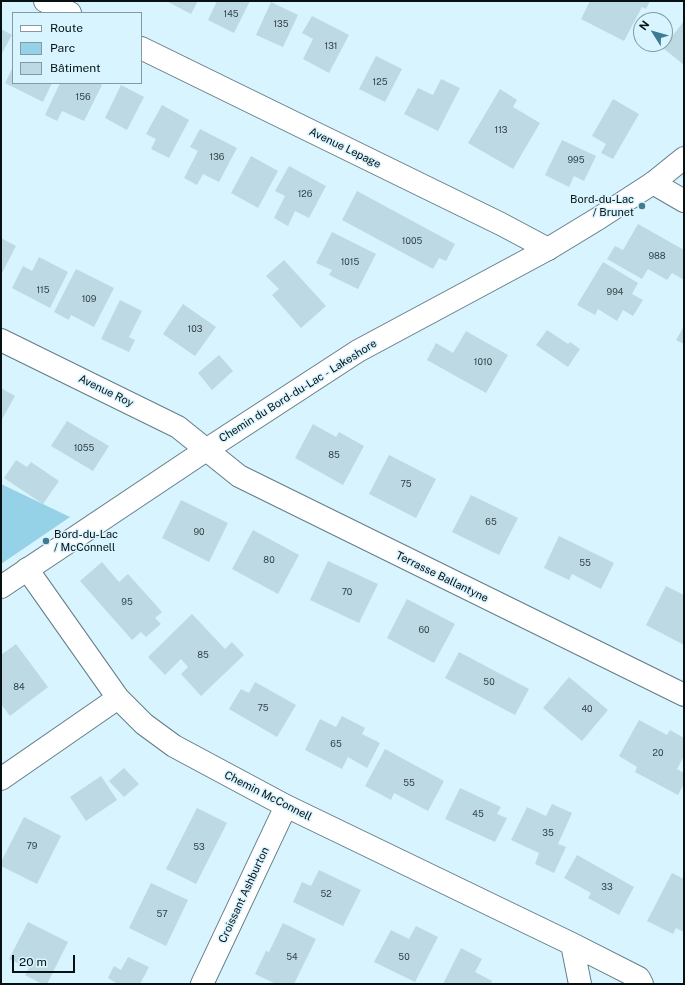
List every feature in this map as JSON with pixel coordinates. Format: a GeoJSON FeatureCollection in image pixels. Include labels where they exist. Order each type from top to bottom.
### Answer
{"type":"FeatureCollection","features":[{"type":"Feature","properties":{"kind":"street"},"geometry":{"type":"LineString","coordinates":[[45,1],[68,12]]}},
{"type":"Feature","properties":{"kind":"street","name":"Avenue Lepage"},"geometry":{"type":"LineString","coordinates":[[142,48],[501,224],[548,249]]}},
{"type":"Feature","properties":{"kind":"street","name":"Chemin du Bord-du-Lac - Lakeshore"},"geometry":{"type":"LineString","coordinates":[[1,587],[206,450],[358,351],[548,249],[653,183],[684,158]]}},
{"type":"Feature","properties":{"kind":"street"},"geometry":{"type":"LineString","coordinates":[[653,183],[684,201]]}},
{"type":"Feature","properties":{"kind":"street","name":"Avenue Roy"},"geometry":{"type":"LineString","coordinates":[[1,340],[178,427],[206,450]]}},
{"type":"Feature","properties":{"kind":"street","name":"Terrasse Ballantyne"},"geometry":{"type":"LineString","coordinates":[[206,450],[239,476],[684,695]]}},
{"type":"Feature","properties":{"kind":"street","name":"Chemin McConnell"},"geometry":{"type":"LineString","coordinates":[[27,569],[118,698],[144,724],[174,746],[286,806],[572,944],[639,978],[642,984]]}},
{"type":"Feature","properties":{"kind":"street"},"geometry":{"type":"LineString","coordinates":[[1,780],[118,698]]}},
{"type":"Feature","properties":{"kind":"street","name":"Croissant Ashburton"},"geometry":{"type":"LineString","coordinates":[[202,984],[286,806]]}},
{"type":"Feature","properties":{"kind":"street"},"geometry":{"type":"LineString","coordinates":[[572,944],[580,984]]}},
{"type":"Feature","properties":{"kind":"green space"},"geometry":{"type":"Polygon","coordinates":[[[1,484],[70,517],[1,564],[1,484]]]}},
{"type":"Feature","properties":{"kind":"building"},"geometry":{"type":"Polygon","coordinates":[[[166,1],[198,1],[191,14],[166,1]]]}},
{"type":"Feature","properties":{"kind":"building"},"geometry":{"type":"Polygon","coordinates":[[[217,1],[250,1],[234,33],[208,20],[217,1]]]}},
{"type":"Feature","properties":{"kind":"building"},"geometry":{"type":"Polygon","coordinates":[[[590,1],[650,1],[646,9],[642,7],[639,12],[633,12],[633,24],[624,41],[581,19],[590,1]]]}},
{"type":"Feature","properties":{"kind":"building"},"geometry":{"type":"Polygon","coordinates":[[[271,2],[298,15],[283,47],[256,35],[271,2]]]}},
{"type":"Feature","properties":{"kind":"building"},"geometry":{"type":"Polygon","coordinates":[[[312,16],[349,35],[329,73],[303,59],[313,39],[302,33],[312,16]]]}},
{"type":"Feature","properties":{"kind":"building"},"geometry":{"type":"Polygon","coordinates":[[[684,21],[684,65],[668,52],[673,52],[673,35],[684,21]]]}},
{"type":"Feature","properties":{"kind":"building"},"geometry":{"type":"Polygon","coordinates":[[[1,29],[12,35],[1,55],[1,29]]]}},
{"type":"Feature","properties":{"kind":"building"},"geometry":{"type":"Polygon","coordinates":[[[376,56],[402,69],[385,102],[359,89],[376,56]]]}},
{"type":"Feature","properties":{"kind":"building"},"geometry":{"type":"Polygon","coordinates":[[[12,69],[12,84],[52,84],[43,102],[5,83],[12,69]]]}},
{"type":"Feature","properties":{"kind":"building"},"geometry":{"type":"Polygon","coordinates":[[[441,79],[460,88],[438,131],[404,114],[418,88],[433,95],[441,79]]]}},
{"type":"Feature","properties":{"kind":"building"},"geometry":{"type":"Polygon","coordinates":[[[60,84],[102,85],[84,121],[62,111],[57,121],[45,115],[60,84]]]}},
{"type":"Feature","properties":{"kind":"building"},"geometry":{"type":"Polygon","coordinates":[[[121,85],[144,97],[127,130],[105,118],[121,85]]]}},
{"type":"Feature","properties":{"kind":"building"},"geometry":{"type":"Polygon","coordinates":[[[500,89],[517,100],[513,107],[540,123],[513,169],[468,143],[500,89]]]}},
{"type":"Feature","properties":{"kind":"building"},"geometry":{"type":"Polygon","coordinates":[[[613,99],[639,114],[613,159],[601,153],[606,144],[592,136],[613,99]]]}},
{"type":"Feature","properties":{"kind":"building"},"geometry":{"type":"Polygon","coordinates":[[[162,105],[189,120],[169,158],[151,149],[156,139],[146,134],[162,105]]]}},
{"type":"Feature","properties":{"kind":"building"},"geometry":{"type":"Polygon","coordinates":[[[200,129],[237,148],[219,182],[203,174],[197,185],[184,178],[198,151],[190,147],[200,129]]]}},
{"type":"Feature","properties":{"kind":"building"},"geometry":{"type":"Polygon","coordinates":[[[562,140],[596,156],[584,181],[574,176],[569,187],[545,175],[562,140]]]}},
{"type":"Feature","properties":{"kind":"building"},"geometry":{"type":"Polygon","coordinates":[[[251,156],[278,171],[258,208],[231,193],[251,156]]]}},
{"type":"Feature","properties":{"kind":"building"},"geometry":{"type":"Polygon","coordinates":[[[289,166],[326,186],[309,218],[295,211],[288,226],[274,218],[285,196],[275,191],[289,166]]]}},
{"type":"Feature","properties":{"kind":"building"},"geometry":{"type":"Polygon","coordinates":[[[357,191],[455,244],[446,261],[439,258],[433,269],[342,220],[357,191]]]}},
{"type":"Feature","properties":{"kind":"building"},"geometry":{"type":"Polygon","coordinates":[[[638,224],[684,250],[684,280],[672,273],[667,280],[648,269],[642,279],[607,259],[615,246],[623,250],[638,224]]]}},
{"type":"Feature","properties":{"kind":"building"},"geometry":{"type":"Polygon","coordinates":[[[332,232],[376,254],[358,289],[329,275],[332,270],[316,263],[332,232]]]}},
{"type":"Feature","properties":{"kind":"building"},"geometry":{"type":"Polygon","coordinates":[[[1,238],[16,246],[2,273],[1,272],[1,238]]]}},
{"type":"Feature","properties":{"kind":"building"},"geometry":{"type":"Polygon","coordinates":[[[39,257],[68,272],[50,308],[12,288],[23,266],[32,271],[39,257]]]}},
{"type":"Feature","properties":{"kind":"building"},"geometry":{"type":"Polygon","coordinates":[[[284,260],[326,306],[301,328],[272,295],[279,289],[266,276],[284,260]]]}},
{"type":"Feature","properties":{"kind":"building"},"geometry":{"type":"Polygon","coordinates":[[[603,262],[638,283],[632,294],[643,300],[633,316],[623,310],[617,321],[598,309],[595,315],[577,305],[603,262]]]}},
{"type":"Feature","properties":{"kind":"building"},"geometry":{"type":"Polygon","coordinates":[[[76,269],[114,288],[94,327],[71,315],[69,320],[54,312],[76,269]]]}},
{"type":"Feature","properties":{"kind":"building"},"geometry":{"type":"Polygon","coordinates":[[[120,300],[142,311],[129,337],[135,340],[129,352],[101,339],[120,300]]]}},
{"type":"Feature","properties":{"kind":"building"},"geometry":{"type":"Polygon","coordinates":[[[183,304],[216,327],[195,356],[163,334],[183,304]]]}},
{"type":"Feature","properties":{"kind":"building"},"geometry":{"type":"Polygon","coordinates":[[[684,326],[684,344],[676,340],[684,326]]]}},
{"type":"Feature","properties":{"kind":"building"},"geometry":{"type":"Polygon","coordinates":[[[547,330],[568,344],[570,342],[580,349],[568,367],[536,345],[547,330]]]}},
{"type":"Feature","properties":{"kind":"building"},"geometry":{"type":"Polygon","coordinates":[[[466,331],[508,355],[486,393],[427,360],[436,343],[453,353],[466,331]]]}},
{"type":"Feature","properties":{"kind":"building"},"geometry":{"type":"Polygon","coordinates":[[[219,355],[233,371],[212,390],[198,373],[219,355]]]}},
{"type":"Feature","properties":{"kind":"building"},"geometry":{"type":"Polygon","coordinates":[[[1,388],[15,396],[1,421],[1,388]]]}},
{"type":"Feature","properties":{"kind":"building"},"geometry":{"type":"Polygon","coordinates":[[[67,421],[109,446],[93,471],[51,446],[67,421]]]}},
{"type":"Feature","properties":{"kind":"building"},"geometry":{"type":"Polygon","coordinates":[[[313,424],[336,437],[339,432],[364,446],[343,485],[295,458],[313,424]]]}},
{"type":"Feature","properties":{"kind":"building"},"geometry":{"type":"Polygon","coordinates":[[[389,455],[436,479],[416,518],[369,494],[389,455]]]}},
{"type":"Feature","properties":{"kind":"building"},"geometry":{"type":"Polygon","coordinates":[[[16,460],[27,467],[31,462],[59,481],[43,504],[4,478],[16,460]]]}},
{"type":"Feature","properties":{"kind":"building"},"geometry":{"type":"Polygon","coordinates":[[[471,495],[518,518],[499,555],[452,532],[471,495]]]}},
{"type":"Feature","properties":{"kind":"building"},"geometry":{"type":"Polygon","coordinates":[[[181,500],[228,523],[209,562],[162,538],[181,500]]]}},
{"type":"Feature","properties":{"kind":"building"},"geometry":{"type":"Polygon","coordinates":[[[253,530],[299,555],[278,594],[232,569],[253,530]]]}},
{"type":"Feature","properties":{"kind":"building"},"geometry":{"type":"Polygon","coordinates":[[[559,536],[614,563],[601,589],[572,574],[569,580],[544,568],[559,536]]]}},
{"type":"Feature","properties":{"kind":"building"},"geometry":{"type":"Polygon","coordinates":[[[328,561],[378,584],[359,623],[310,600],[328,561]]]}},
{"type":"Feature","properties":{"kind":"building"},"geometry":{"type":"Polygon","coordinates":[[[102,562],[119,582],[128,574],[162,612],[155,618],[161,624],[146,637],[141,632],[132,640],[80,581],[102,562]]]}},
{"type":"Feature","properties":{"kind":"building"},"geometry":{"type":"Polygon","coordinates":[[[666,586],[684,595],[684,645],[646,625],[666,586]]]}},
{"type":"Feature","properties":{"kind":"building"},"geometry":{"type":"Polygon","coordinates":[[[407,599],[455,624],[434,663],[387,638],[407,599]]]}},
{"type":"Feature","properties":{"kind":"building"},"geometry":{"type":"Polygon","coordinates":[[[192,614],[225,649],[232,642],[244,655],[201,696],[181,674],[188,667],[181,659],[165,675],[148,657],[192,614]]]}},
{"type":"Feature","properties":{"kind":"building"},"geometry":{"type":"Polygon","coordinates":[[[16,644],[48,687],[10,716],[1,704],[1,655],[16,644]]]}},
{"type":"Feature","properties":{"kind":"building"},"geometry":{"type":"Polygon","coordinates":[[[459,652],[529,689],[515,715],[445,678],[459,652]]]}},
{"type":"Feature","properties":{"kind":"building"},"geometry":{"type":"Polygon","coordinates":[[[569,677],[608,710],[582,741],[543,708],[569,677]]]}},
{"type":"Feature","properties":{"kind":"building"},"geometry":{"type":"Polygon","coordinates":[[[255,682],[296,705],[277,737],[229,709],[241,689],[249,693],[255,682]]]}},
{"type":"Feature","properties":{"kind":"building"},"geometry":{"type":"Polygon","coordinates":[[[342,716],[365,728],[362,734],[380,743],[367,768],[348,757],[342,769],[305,750],[320,719],[336,727],[342,716]]]}},
{"type":"Feature","properties":{"kind":"building"},"geometry":{"type":"Polygon","coordinates":[[[639,720],[667,735],[670,730],[684,738],[684,756],[677,769],[684,773],[684,784],[678,795],[635,772],[637,767],[619,756],[639,720]]]}},
{"type":"Feature","properties":{"kind":"building"},"geometry":{"type":"Polygon","coordinates":[[[385,749],[444,781],[428,811],[394,793],[391,800],[365,786],[385,749]]]}},
{"type":"Feature","properties":{"kind":"building"},"geometry":{"type":"Polygon","coordinates":[[[124,768],[139,784],[124,797],[109,781],[124,768]]]}},
{"type":"Feature","properties":{"kind":"building"},"geometry":{"type":"Polygon","coordinates":[[[101,776],[117,800],[86,821],[70,797],[101,776]]]}},
{"type":"Feature","properties":{"kind":"building"},"geometry":{"type":"Polygon","coordinates":[[[460,788],[501,807],[497,814],[507,818],[495,842],[445,819],[460,788]]]}},
{"type":"Feature","properties":{"kind":"building"},"geometry":{"type":"Polygon","coordinates":[[[552,804],[572,813],[558,844],[566,847],[554,873],[535,864],[539,853],[511,840],[527,807],[546,816],[552,804]]]}},
{"type":"Feature","properties":{"kind":"building"},"geometry":{"type":"Polygon","coordinates":[[[197,808],[227,823],[196,884],[166,869],[197,808]]]}},
{"type":"Feature","properties":{"kind":"building"},"geometry":{"type":"Polygon","coordinates":[[[24,817],[61,836],[37,884],[1,866],[1,862],[24,817]]]}},
{"type":"Feature","properties":{"kind":"building"},"geometry":{"type":"Polygon","coordinates":[[[577,855],[634,887],[619,915],[588,898],[591,893],[564,878],[577,855]]]}},
{"type":"Feature","properties":{"kind":"building"},"geometry":{"type":"Polygon","coordinates":[[[319,870],[361,890],[343,926],[293,902],[302,882],[311,886],[319,870]]]}},
{"type":"Feature","properties":{"kind":"building"},"geometry":{"type":"Polygon","coordinates":[[[672,873],[684,879],[684,932],[676,928],[673,934],[647,921],[672,873]]]}},
{"type":"Feature","properties":{"kind":"building"},"geometry":{"type":"Polygon","coordinates":[[[151,883],[188,900],[166,946],[129,928],[151,883]]]}},
{"type":"Feature","properties":{"kind":"building"},"geometry":{"type":"Polygon","coordinates":[[[28,922],[68,942],[47,984],[42,984],[25,975],[29,968],[9,959],[28,922]]]}},
{"type":"Feature","properties":{"kind":"building"},"geometry":{"type":"Polygon","coordinates":[[[283,923],[316,939],[294,984],[276,984],[255,974],[266,951],[269,952],[283,923]]]}},
{"type":"Feature","properties":{"kind":"building"},"geometry":{"type":"Polygon","coordinates":[[[416,926],[438,937],[415,982],[374,962],[391,930],[409,939],[416,926]]]}},
{"type":"Feature","properties":{"kind":"building"},"geometry":{"type":"Polygon","coordinates":[[[461,948],[482,959],[475,972],[492,981],[491,984],[443,984],[461,948]]]}},
{"type":"Feature","properties":{"kind":"building"},"geometry":{"type":"Polygon","coordinates":[[[128,957],[149,967],[140,984],[115,984],[116,983],[108,978],[114,966],[121,970],[128,957]]]}},
{"type":"Feature","properties":{"kind":"place","name":"Bord-du-Lac / Brunet"},"geometry":{"type":"Point","coordinates":[642,206]}},
{"type":"Feature","properties":{"kind":"place","name":"Bord-du-Lac / McConnell"},"geometry":{"type":"Point","coordinates":[46,541]}}]}
